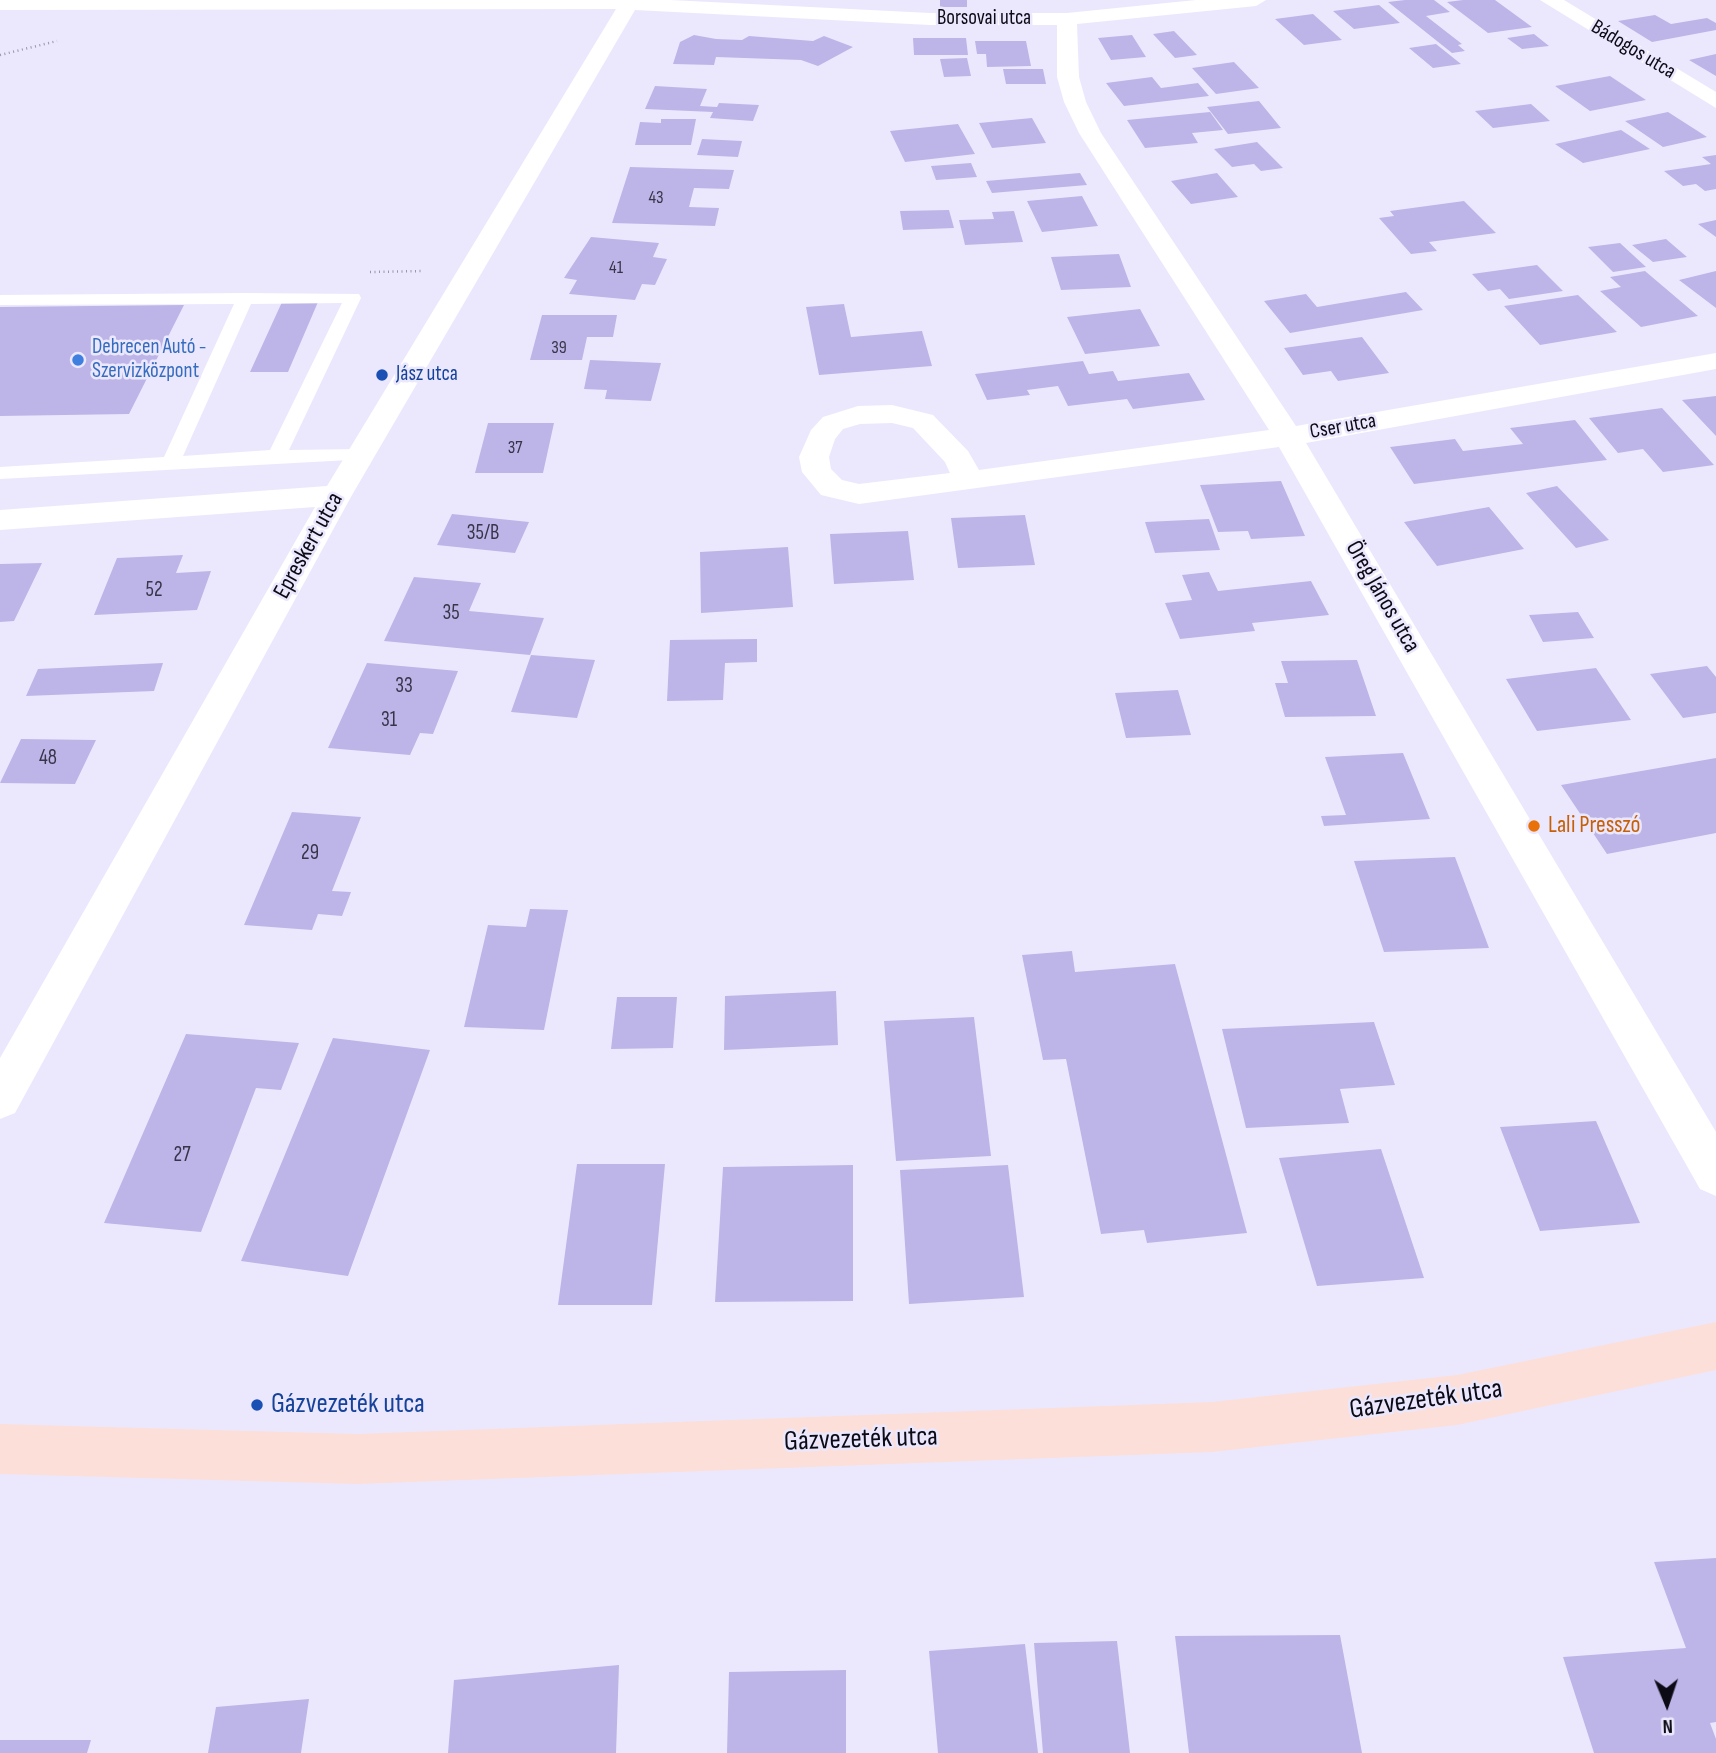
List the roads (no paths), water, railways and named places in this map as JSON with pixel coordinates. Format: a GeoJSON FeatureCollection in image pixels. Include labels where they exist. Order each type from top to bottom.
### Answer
{"type":"FeatureCollection","features":[{"type":"Feature","properties":{"kind":"street","name":"Borsovai utca"},"geometry":{"type":"LineString","coordinates":[[0,4],[571,1],[932,9],[1068,19],[1256,0]]}},
{"type":"Feature","properties":{"kind":"street","name":"Bádogos utca"},"geometry":{"type":"LineString","coordinates":[[1550,0],[1716,100]]}},
{"type":"Feature","properties":{"kind":"street","name":"Epreskert utca"},"geometry":{"type":"LineString","coordinates":[[0,1099],[337,495],[629,2]]}},
{"type":"Feature","properties":{"kind":"street","name":"Öreg János utca"},"geometry":{"type":"LineString","coordinates":[[1068,19],[1068,77],[1075,102],[1090,134],[1289,437],[1716,1174]]}},
{"type":"Feature","properties":{"kind":"street","name":"Cser utca"},"geometry":{"type":"LineString","coordinates":[[969,481],[958,458],[923,421],[892,414],[858,415],[833,423],[821,437],[814,457],[817,472],[832,488],[859,494],[969,481],[1289,437],[1716,361]]}},
{"type":"Feature","properties":{"kind":"street"},"geometry":{"type":"LineString","coordinates":[[0,520],[337,495]]}},
{"type":"Feature","properties":{"kind":"street","name":"Gázvezeték utca"},"geometry":{"type":"LineString","coordinates":[[0,1449],[357,1458],[1212,1427],[1457,1400],[1716,1346]]}},
{"type":"Feature","properties":{"kind":"lane"},"geometry":{"type":"LineString","coordinates":[[171,462],[245,298]]}},
{"type":"Feature","properties":{"kind":"lane"},"geometry":{"type":"LineString","coordinates":[[0,299],[353,298],[278,456]]}},
{"type":"Feature","properties":{"kind":"lane"},"geometry":{"type":"LineString","coordinates":[[0,472],[278,456],[361,455]]}},
{"type":"Feature","properties":{"kind":"place","name":"Debrecen Autó - Szervizközpont"},"geometry":{"type":"Point","coordinates":[78,360]}},
{"type":"Feature","properties":{"kind":"place","name":"Jász utca"},"geometry":{"type":"Point","coordinates":[382,375]}},
{"type":"Feature","properties":{"kind":"place","name":"Lali Presszó"},"geometry":{"type":"Point","coordinates":[1534,826]}},
{"type":"Feature","properties":{"kind":"place","name":"Gázvezeték utca"},"geometry":{"type":"Point","coordinates":[257,1405]}}]}
